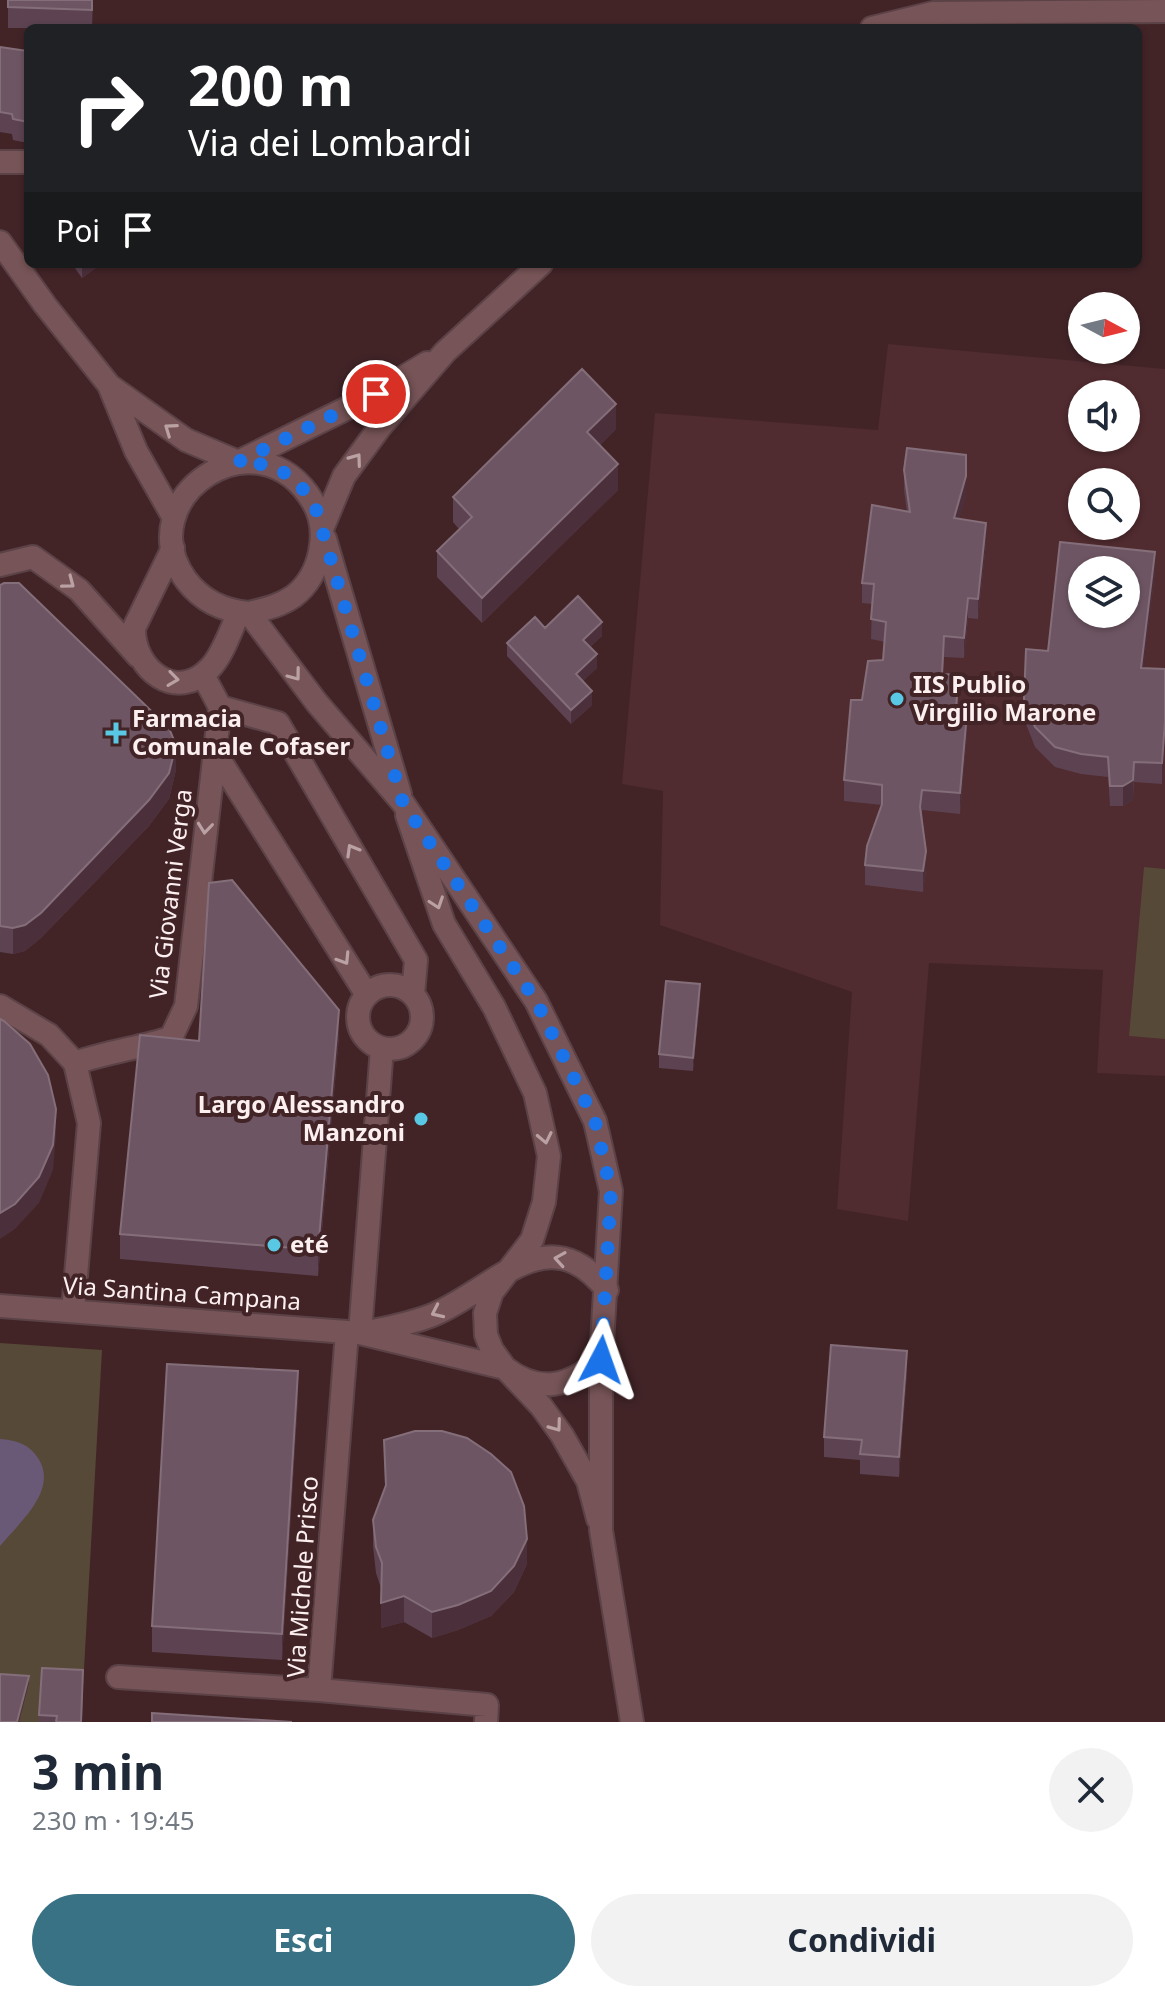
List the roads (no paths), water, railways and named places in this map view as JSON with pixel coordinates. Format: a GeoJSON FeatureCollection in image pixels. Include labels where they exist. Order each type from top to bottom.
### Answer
{"type":"FeatureCollection","features":[{"type":"Feature","properties":{"kind":"street"},"geometry":{"type":"LineString","coordinates":[[888,24],[933,13],[1165,11]]}},
{"type":"Feature","properties":{"kind":"street"},"geometry":{"type":"LineString","coordinates":[[0,162],[24,162]]}},
{"type":"Feature","properties":{"kind":"street"},"geometry":{"type":"LineString","coordinates":[[0,242],[45,305],[109,385],[186,440],[238,462],[262,463],[284,471],[303,486],[315,506],[403,803],[444,924],[494,1007],[535,1093],[549,1156],[544,1202],[532,1240],[492,1292],[485,1313],[486,1335],[505,1368],[541,1406],[562,1435],[588,1481],[601,1530],[632,1722]]}},
{"type":"Feature","properties":{"kind":"street"},"geometry":{"type":"LineString","coordinates":[[445,352],[376,394],[238,462],[216,468],[197,480],[183,497],[174,518],[173,548],[180,572],[195,592],[215,606],[244,612],[273,608],[295,595],[311,577],[320,554],[322,529],[344,476],[380,427],[445,352],[537,268]]}},
{"type":"Feature","properties":{"kind":"street"},"geometry":{"type":"LineString","coordinates":[[109,385],[136,451],[174,518]]}},
{"type":"Feature","properties":{"kind":"street"},"geometry":{"type":"LineString","coordinates":[[138,656],[134,628],[173,548]]}},
{"type":"Feature","properties":{"kind":"street"},"geometry":{"type":"LineString","coordinates":[[0,565],[33,557],[79,590],[146,669],[173,682],[188,681],[212,667],[244,612]]}},
{"type":"Feature","properties":{"kind":"street"},"geometry":{"type":"LineString","coordinates":[[244,612],[403,803],[536,1001],[595,1121],[611,1191],[601,1360],[601,1530]]}},
{"type":"Feature","properties":{"kind":"street"},"geometry":{"type":"LineString","coordinates":[[203,675],[220,707],[214,751],[367,995]]}},
{"type":"Feature","properties":{"kind":"street"},"geometry":{"type":"LineString","coordinates":[[220,707],[278,723],[416,960],[413,995]]}},
{"type":"Feature","properties":{"kind":"street","name":"Via Giovanni Verga"},"geometry":{"type":"LineString","coordinates":[[75,1063],[111,1051],[141,1048],[171,1038],[186,1006],[214,751]]}},
{"type":"Feature","properties":{"kind":"street"},"geometry":{"type":"LineString","coordinates":[[385,985],[405,988],[413,995],[422,1013],[418,1033],[402,1047],[382,1048],[364,1036],[358,1015],[360,1004],[367,995],[385,985]]}},
{"type":"Feature","properties":{"kind":"street"},"geometry":{"type":"LineString","coordinates":[[0,1006],[49,1035],[75,1063],[89,1123],[73,1311]]}},
{"type":"Feature","properties":{"kind":"street","name":"Via Michele Prisco"},"geometry":{"type":"LineString","coordinates":[[382,1048],[319,1690],[487,1705],[486,1722]]}},
{"type":"Feature","properties":{"kind":"street"},"geometry":{"type":"LineString","coordinates":[[354,1333],[404,1325],[436,1314],[522,1262],[544,1256],[575,1261],[593,1273],[607,1290]]}},
{"type":"Feature","properties":{"kind":"street","name":"Via Santina Campana"},"geometry":{"type":"LineString","coordinates":[[0,1306],[354,1333]]}},
{"type":"Feature","properties":{"kind":"street"},"geometry":{"type":"LineString","coordinates":[[354,1333],[505,1368],[518,1378],[548,1386],[579,1378],[601,1360]]}},
{"type":"Feature","properties":{"kind":"street"},"geometry":{"type":"LineString","coordinates":[[118,1677],[319,1690]]}},
{"type":"Feature","properties":{"kind":"place","name":"IIS Publio Virgilio Marone"},"geometry":{"type":"Point","coordinates":[897,699]}},
{"type":"Feature","properties":{"kind":"place","name":"Farmacia Comunale Cofaser"},"geometry":{"type":"Point","coordinates":[116,733]}},
{"type":"Feature","properties":{"kind":"place","name":"Largo Alessandro Manzoni"},"geometry":{"type":"Point","coordinates":[421,1119]}},
{"type":"Feature","properties":{"kind":"place","name":"eté"},"geometry":{"type":"Point","coordinates":[274,1245]}}]}
